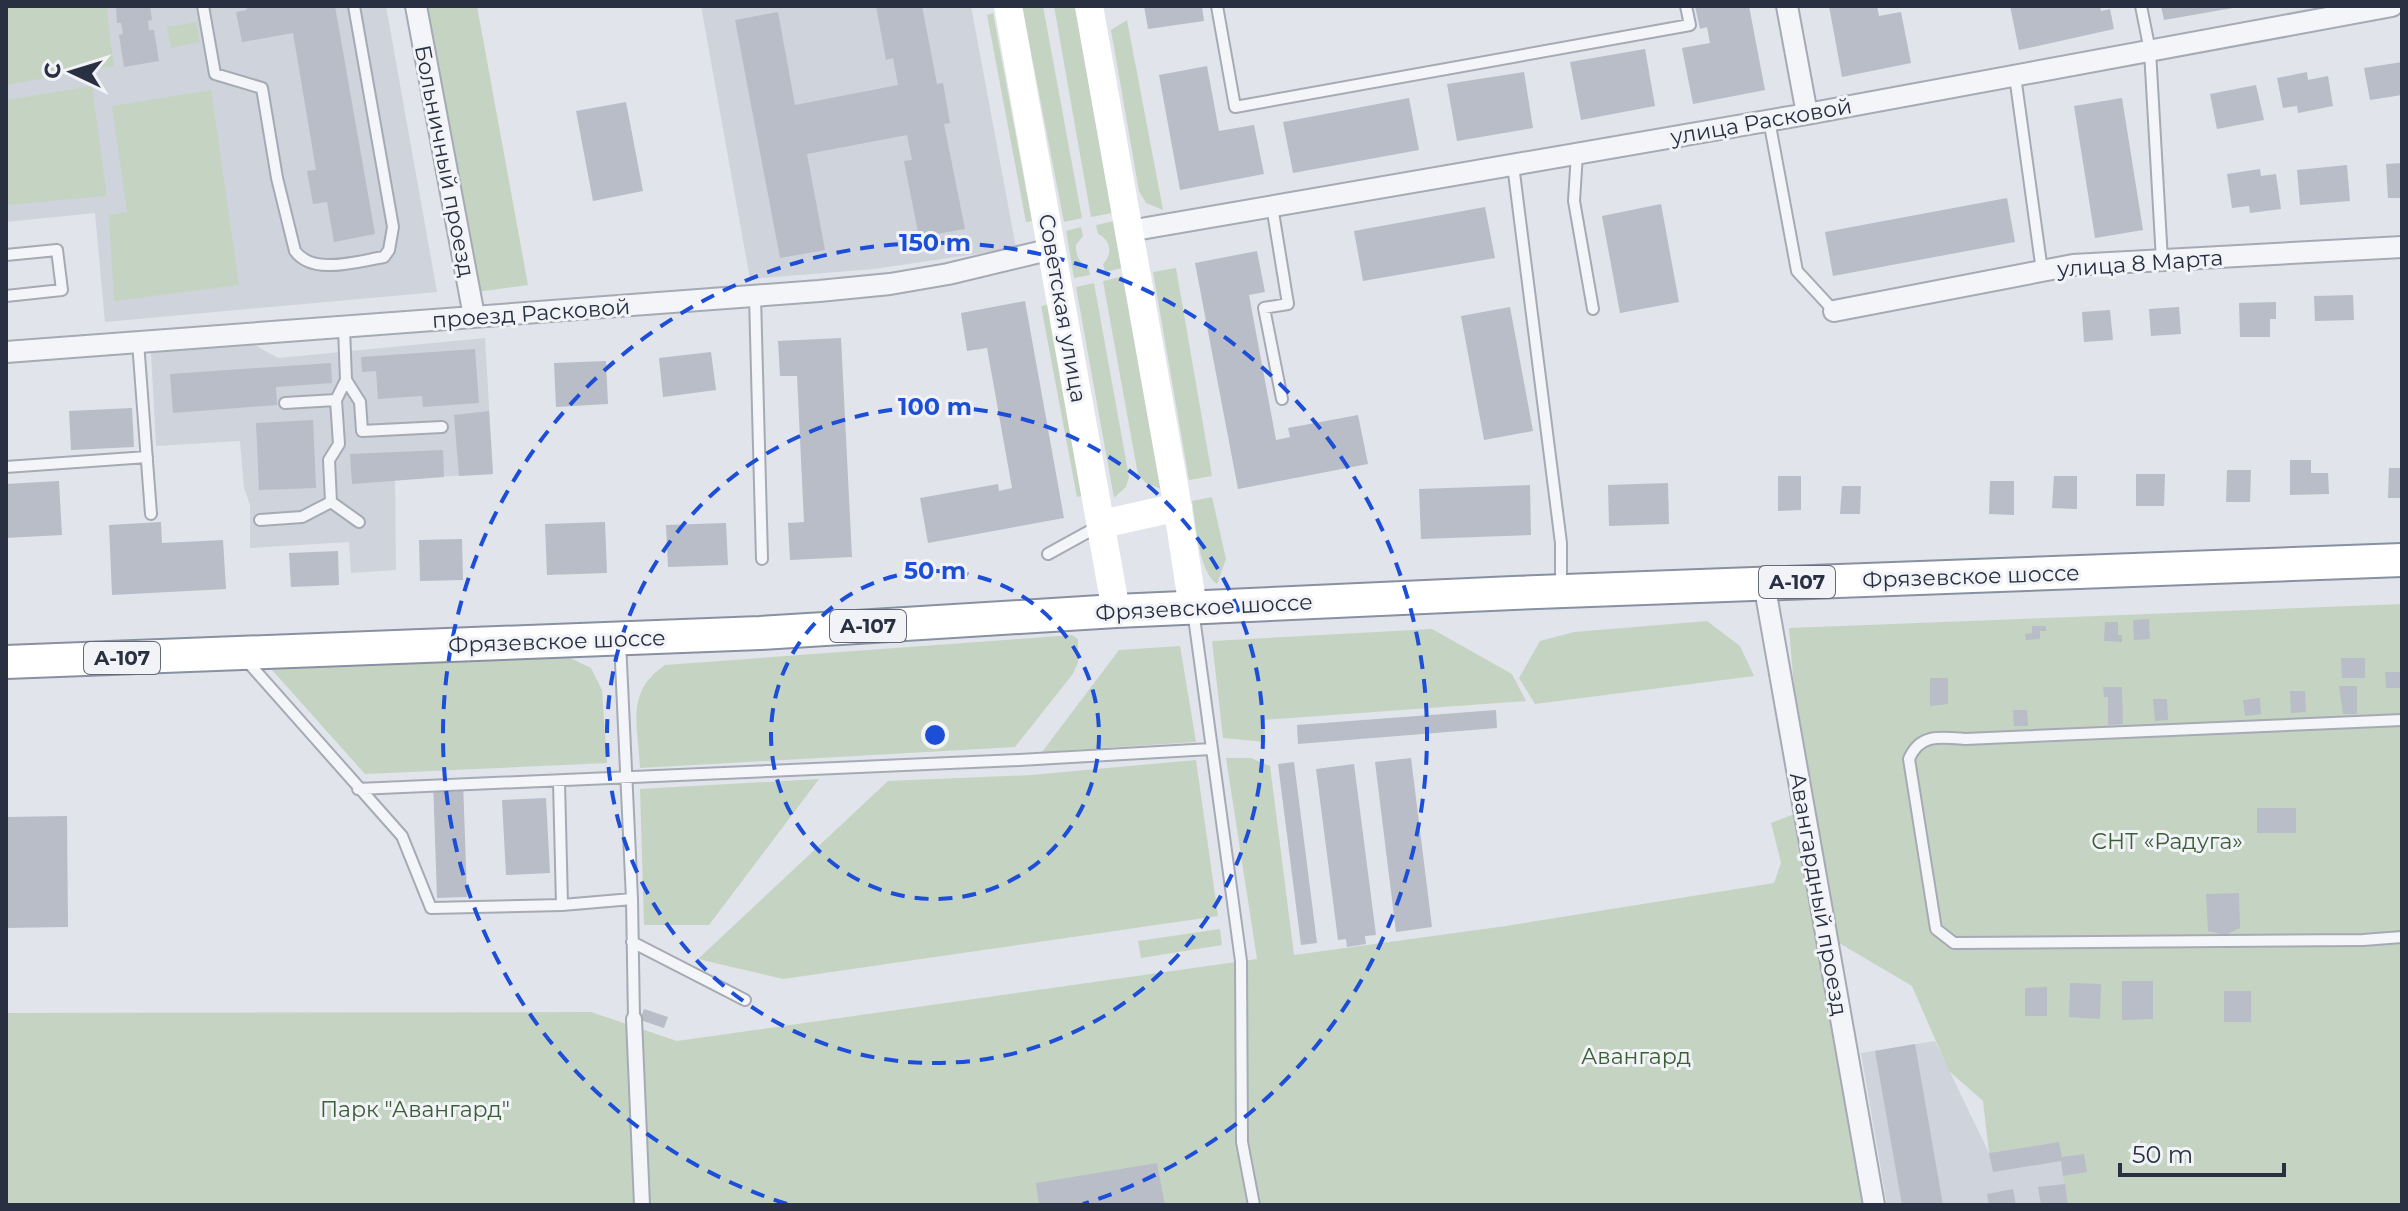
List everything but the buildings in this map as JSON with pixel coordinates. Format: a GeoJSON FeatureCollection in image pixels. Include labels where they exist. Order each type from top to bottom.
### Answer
{"type":"FeatureCollection","features":[{"type":"Feature","properties":{"kind":"highway","name":"Фрязевское шоссе"},"geometry":{"type":"LineString","coordinates":[[6,662],[620,639],[1116,611],[1561,591],[2402,560]]}},
{"type":"Feature","properties":{"kind":"main road","name":"Советская улица"},"geometry":{"type":"LineString","coordinates":[[1008,6],[1116,611]]}},
{"type":"Feature","properties":{"kind":"main road"},"geometry":{"type":"LineString","coordinates":[[1089,6],[1178,507],[1193,608]]}},
{"type":"Feature","properties":{"kind":"main road"},"geometry":{"type":"LineString","coordinates":[[1102,524],[1178,507]]}},
{"type":"Feature","properties":{"kind":"street","name":"Больничный проезд"},"geometry":{"type":"LineString","coordinates":[[416,6],[474,316]]}},
{"type":"Feature","properties":{"kind":"street"},"geometry":{"type":"LineString","coordinates":[[1787,6],[1807,114]]}},
{"type":"Feature","properties":{"kind":"street","name":"улица Расковой"},"geometry":{"type":"LineString","coordinates":[[1129,231],[1807,114],[2392,6]]}},
{"type":"Feature","properties":{"kind":"street","name":"улица 8 Марта"},"geometry":{"type":"LineString","coordinates":[[1834,311],[2073,265],[2402,247]]}},
{"type":"Feature","properties":{"kind":"street","name":"проезд Расковой"},"geometry":{"type":"LineString","coordinates":[[6,352],[755,297],[890,284],[948,274],[1052,249]]}},
{"type":"Feature","properties":{"kind":"street","name":"Авангардный проезд"},"geometry":{"type":"LineString","coordinates":[[1764,583],[1874,1205]]}},
{"type":"Feature","properties":{"kind":"street"},"geometry":{"type":"LineString","coordinates":[[634,1019],[642,1205]]}},
{"type":"Feature","properties":{"kind":"lane"},"geometry":{"type":"LineString","coordinates":[[203,6],[215,74],[262,88],[277,178],[295,251],[301,260],[322,265],[384,257],[389,250],[393,227],[354,6]]}},
{"type":"Feature","properties":{"kind":"lane"},"geometry":{"type":"LineString","coordinates":[[1217,6],[1235,107],[1690,25],[1686,6]]}},
{"type":"Feature","properties":{"kind":"lane"},"geometry":{"type":"LineString","coordinates":[[2141,6],[2150,51],[2162,260]]}},
{"type":"Feature","properties":{"kind":"lane"},"geometry":{"type":"LineString","coordinates":[[2015,76],[2042,271]]}},
{"type":"Feature","properties":{"kind":"lane"},"geometry":{"type":"LineString","coordinates":[[1769,120],[1797,271],[1834,311]]}},
{"type":"Feature","properties":{"kind":"lane"},"geometry":{"type":"LineString","coordinates":[[1577,152],[1574,201],[1593,309]]}},
{"type":"Feature","properties":{"kind":"lane"},"geometry":{"type":"LineString","coordinates":[[1513,165],[1561,543],[1561,591]]}},
{"type":"Feature","properties":{"kind":"lane"},"geometry":{"type":"LineString","coordinates":[[1272,206],[1288,304],[1264,308],[1282,399]]}},
{"type":"Feature","properties":{"kind":"lane"},"geometry":{"type":"LineString","coordinates":[[6,255],[57,250],[62,290],[6,296]]}},
{"type":"Feature","properties":{"kind":"lane"},"geometry":{"type":"LineString","coordinates":[[755,297],[762,559]]}},
{"type":"Feature","properties":{"kind":"lane"},"geometry":{"type":"LineString","coordinates":[[331,502],[329,460],[339,444],[336,400],[346,380],[344,328]]}},
{"type":"Feature","properties":{"kind":"lane"},"geometry":{"type":"LineString","coordinates":[[138,342],[151,514]]}},
{"type":"Feature","properties":{"kind":"lane"},"geometry":{"type":"LineString","coordinates":[[346,380],[360,402],[362,431],[442,427]]}},
{"type":"Feature","properties":{"kind":"lane"},"geometry":{"type":"LineString","coordinates":[[285,403],[336,400]]}},
{"type":"Feature","properties":{"kind":"lane"},"geometry":{"type":"LineString","coordinates":[[6,467],[147,457]]}},
{"type":"Feature","properties":{"kind":"lane"},"geometry":{"type":"LineString","coordinates":[[260,520],[302,517],[331,502]]}},
{"type":"Feature","properties":{"kind":"lane"},"geometry":{"type":"LineString","coordinates":[[331,502],[359,522]]}},
{"type":"Feature","properties":{"kind":"lane"},"geometry":{"type":"LineString","coordinates":[[1048,554],[1102,524]]}},
{"type":"Feature","properties":{"kind":"lane"},"geometry":{"type":"LineString","coordinates":[[1193,608],[1241,961],[1242,1142],[1254,1205]]}},
{"type":"Feature","properties":{"kind":"lane"},"geometry":{"type":"LineString","coordinates":[[620,639],[632,899],[634,1019]]}},
{"type":"Feature","properties":{"kind":"lane"},"geometry":{"type":"LineString","coordinates":[[238,652],[402,836],[431,908],[562,905],[632,899]]}},
{"type":"Feature","properties":{"kind":"lane"},"geometry":{"type":"LineString","coordinates":[[2402,720],[1989,738],[1942,737],[1926,739],[1913,747],[1909,759],[1936,929],[1954,943],[2363,940],[2402,937]]}},
{"type":"Feature","properties":{"kind":"lane"},"geometry":{"type":"LineString","coordinates":[[358,789],[559,782],[1211,749]]}},
{"type":"Feature","properties":{"kind":"lane"},"geometry":{"type":"LineString","coordinates":[[559,782],[562,905]]}},
{"type":"Feature","properties":{"kind":"lane"},"geometry":{"type":"LineString","coordinates":[[632,942],[745,1000]]}},
{"type":"Feature","properties":{"kind":"shaded area"},"geometry":{"type":"Polygon","coordinates":[[[6,6],[386,6],[437,292],[105,322],[95,213],[6,222],[6,6]]]}},
{"type":"Feature","properties":{"kind":"shaded area"},"geometry":{"type":"Polygon","coordinates":[[[701,6],[971,6],[1016,248],[874,269],[750,279],[701,6]]]}},
{"type":"Feature","properties":{"kind":"shaded area"},"geometry":{"type":"Polygon","coordinates":[[[485,338],[493,474],[395,479],[396,570],[351,573],[349,542],[250,548],[250,505],[244,488],[240,441],[156,446],[151,352],[251,343],[278,358],[485,338]]]}},
{"type":"Feature","properties":{"kind":"shaded area"},"geometry":{"type":"Polygon","coordinates":[[[1935,1041],[1989,1153],[2059,1142],[2084,1154],[2087,1172],[2068,1205],[1887,1205],[1861,1053],[1935,1041]]]}},
{"type":"Feature","properties":{"kind":"green space"},"geometry":{"type":"Polygon","coordinates":[[[6,6],[108,6],[114,66],[6,85],[6,6]]]}},
{"type":"Feature","properties":{"kind":"green space"},"geometry":{"type":"Polygon","coordinates":[[[423,6],[477,6],[528,285],[476,292],[423,6]]]}},
{"type":"Feature","properties":{"kind":"green space"},"geometry":{"type":"Polygon","coordinates":[[[1022,6],[1043,6],[1082,218],[1064,222],[1022,6]]]}},
{"type":"Feature","properties":{"kind":"green space"},"geometry":{"type":"Polygon","coordinates":[[[1054,6],[1075,6],[1112,213],[1091,217],[1054,6]]]}},
{"type":"Feature","properties":{"kind":"green space"},"geometry":{"type":"Polygon","coordinates":[[[993,13],[1032,221],[1026,222],[987,15],[993,13]]]}},
{"type":"Feature","properties":{"kind":"green space"},"geometry":{"type":"Polygon","coordinates":[[[1127,20],[1163,210],[1146,203],[1139,191],[1111,30],[1127,20]]]}},
{"type":"Feature","properties":{"kind":"green space"},"geometry":{"type":"Polygon","coordinates":[[[197,22],[200,42],[171,48],[167,27],[197,22]]]}},
{"type":"Feature","properties":{"kind":"green space"},"geometry":{"type":"Polygon","coordinates":[[[92,86],[107,196],[6,205],[6,100],[92,86]]]}},
{"type":"Feature","properties":{"kind":"green space"},"geometry":{"type":"Polygon","coordinates":[[[211,90],[239,285],[114,301],[109,215],[127,212],[112,106],[211,90]]]}},
{"type":"Feature","properties":{"kind":"green space"},"geometry":{"type":"Polygon","coordinates":[[[1114,221],[1122,268],[1105,272],[1103,264],[1109,248],[1106,240],[1098,234],[1096,225],[1114,221]]]}},
{"type":"Feature","properties":{"kind":"green space"},"geometry":{"type":"Polygon","coordinates":[[[1081,227],[1083,236],[1076,245],[1076,252],[1088,266],[1090,275],[1074,278],[1066,231],[1081,227]]]}},
{"type":"Feature","properties":{"kind":"green space"},"geometry":{"type":"Polygon","coordinates":[[[1176,268],[1212,476],[1189,480],[1153,272],[1176,268]]]}},
{"type":"Feature","properties":{"kind":"green space"},"geometry":{"type":"Polygon","coordinates":[[[1124,276],[1161,489],[1146,483],[1138,475],[1103,281],[1124,276]]]}},
{"type":"Feature","properties":{"kind":"green space"},"geometry":{"type":"Polygon","coordinates":[[[1094,283],[1129,477],[1126,487],[1114,498],[1076,287],[1094,283]]]}},
{"type":"Feature","properties":{"kind":"green space"},"geometry":{"type":"Polygon","coordinates":[[[1050,304],[1087,495],[1077,497],[1041,306],[1050,304]]]}},
{"type":"Feature","properties":{"kind":"green space"},"geometry":{"type":"Polygon","coordinates":[[[1212,497],[1226,559],[1217,584],[1202,558],[1192,501],[1212,497]]]}},
{"type":"Feature","properties":{"kind":"green space","name":"СНТ «Радуга»"},"geometry":{"type":"Polygon","coordinates":[[[2402,604],[2402,1205],[2067,1205],[2063,1176],[2086,1172],[2083,1154],[2062,1157],[2059,1142],[1989,1153],[1983,1101],[1949,1071],[1912,986],[1839,943],[1797,724],[1789,628],[2402,604]]]}},
{"type":"Feature","properties":{"kind":"green space"},"geometry":{"type":"Polygon","coordinates":[[[1707,621],[1740,646],[1754,676],[1535,704],[1519,678],[1540,641],[1574,632],[1707,621]]]}},
{"type":"Feature","properties":{"kind":"green space"},"geometry":{"type":"Polygon","coordinates":[[[1432,629],[1512,674],[1526,701],[1263,720],[1266,742],[1223,738],[1212,641],[1432,629]]]}},
{"type":"Feature","properties":{"kind":"green space"},"geometry":{"type":"Polygon","coordinates":[[[1072,635],[1078,639],[1078,663],[1072,675],[1015,747],[640,768],[636,724],[639,698],[652,675],[665,665],[1072,635]]]}},
{"type":"Feature","properties":{"kind":"green space"},"geometry":{"type":"Polygon","coordinates":[[[1180,646],[1196,742],[1042,752],[1119,650],[1180,646]]]}},
{"type":"Feature","properties":{"kind":"green space"},"geometry":{"type":"Polygon","coordinates":[[[568,657],[591,668],[602,690],[607,763],[365,774],[272,670],[484,658],[568,657]]]}},
{"type":"Feature","properties":{"kind":"green space"},"geometry":{"type":"Polygon","coordinates":[[[1226,758],[1251,758],[1270,766],[1294,955],[1506,926],[1774,883],[1781,863],[1771,823],[1797,813],[1863,1205],[6,1205],[6,1013],[591,1012],[677,1041],[1257,959],[1226,758]]]}},
{"type":"Feature","properties":{"kind":"green space"},"geometry":{"type":"Polygon","coordinates":[[[1196,760],[1218,916],[783,979],[698,959],[888,781],[1031,775],[1196,760]]]}},
{"type":"Feature","properties":{"kind":"green space"},"geometry":{"type":"Polygon","coordinates":[[[819,779],[709,925],[644,925],[640,789],[819,779]]]}},
{"type":"Feature","properties":{"kind":"green space"},"geometry":{"type":"Polygon","coordinates":[[[1220,929],[1222,945],[1141,958],[1138,941],[1220,929]]]}},
{"type":"Feature","properties":{"kind":"park label","name":"Авангард"},"geometry":{"type":"Point","coordinates":[1636,1056]}},
{"type":"Feature","properties":{"kind":"park label","name":"Парк \"Авангард\""},"geometry":{"type":"Point","coordinates":[415,1109]}}]}
